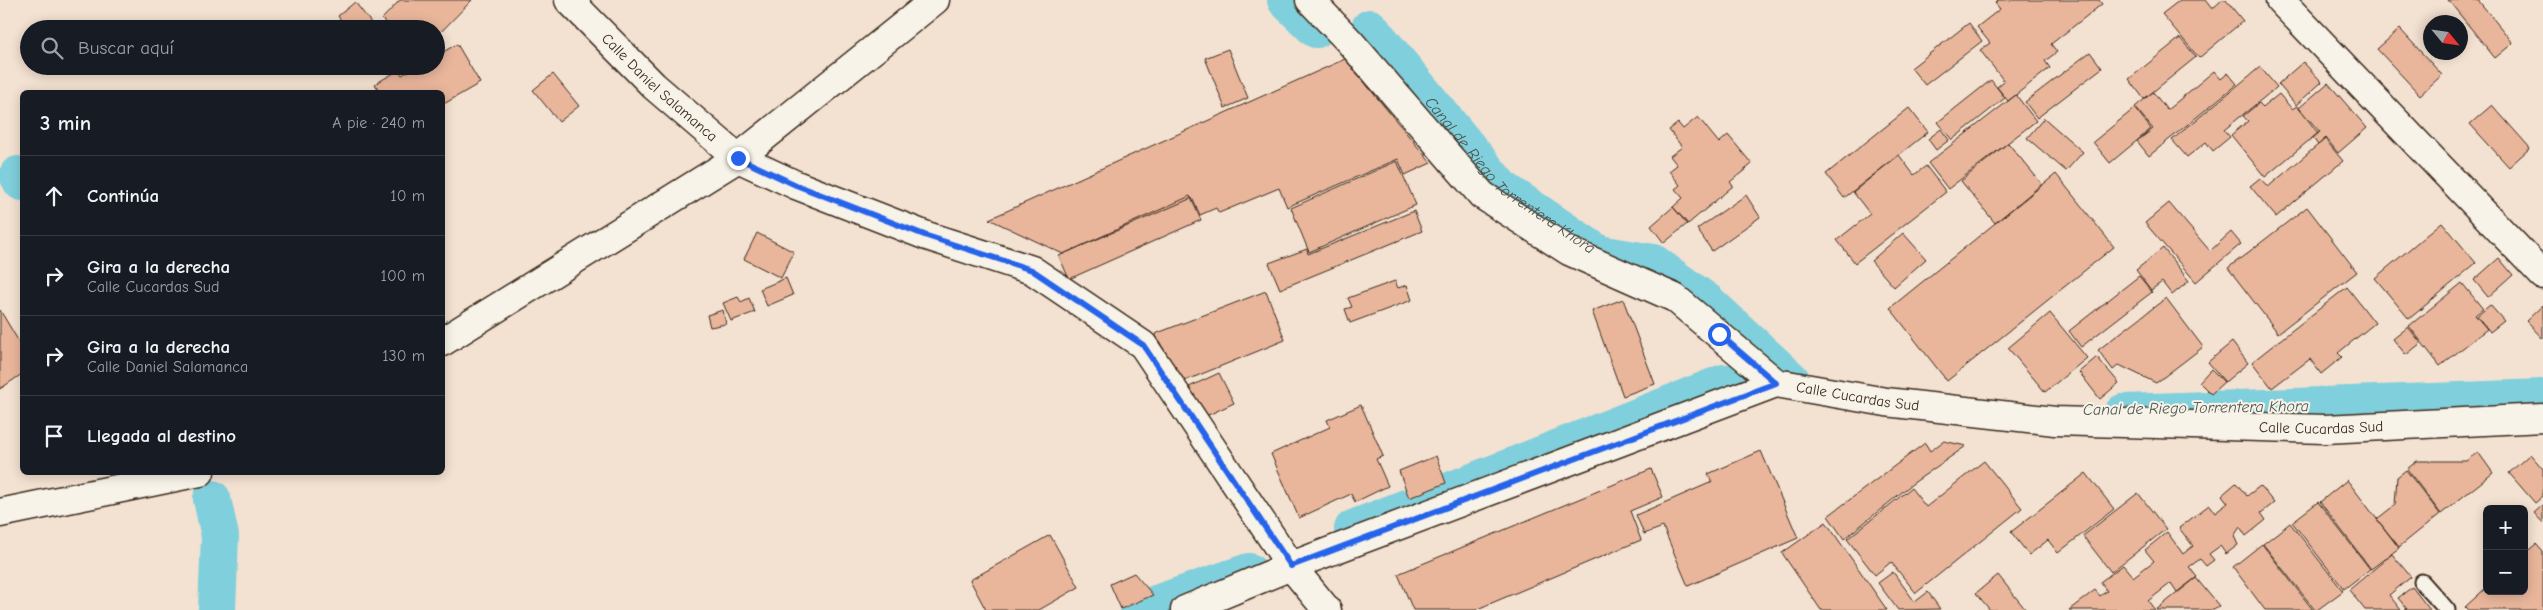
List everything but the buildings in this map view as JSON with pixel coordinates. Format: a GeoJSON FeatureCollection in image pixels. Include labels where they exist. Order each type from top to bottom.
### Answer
{"type":"FeatureCollection","features":[{"type":"Feature","properties":{"kind":"street","name":"Calle Daniel Salamanca"},"geometry":{"type":"LineString","coordinates":[[569,0],[654,86],[738,158],[796,185],[927,236],[1032,270],[1143,345],[1291,566],[1327,610]]}},
{"type":"Feature","properties":{"kind":"street"},"geometry":{"type":"LineString","coordinates":[[445,340],[738,158],[935,0]]}},
{"type":"Feature","properties":{"kind":"street"},"geometry":{"type":"LineString","coordinates":[[1310,0],[1350,42],[1482,194],[1569,251],[1675,298],[1776,383]]}},
{"type":"Feature","properties":{"kind":"street"},"geometry":{"type":"LineString","coordinates":[[2280,0],[2543,275]]}},
{"type":"Feature","properties":{"kind":"street","name":"Calle Cucardas Sud"},"geometry":{"type":"LineString","coordinates":[[1185,610],[1291,566],[1776,383],[1886,402],[2055,421],[2325,429],[2543,418]]}},
{"type":"Feature","properties":{"kind":"street"},"geometry":{"type":"LineString","coordinates":[[0,513],[186,475]]}},
{"type":"Feature","properties":{"kind":"lane"},"geometry":{"type":"LineString","coordinates":[[2422,582],[2447,610]]}},
{"type":"Feature","properties":{"kind":"waterway","name":"Canal de Riego Torrentera Khora"},"geometry":{"type":"LineString","coordinates":[[1286,0],[1316,29]]}},
{"type":"Feature","properties":{"kind":"waterway","name":"Canal de Riego Torrentera Khora"},"geometry":{"type":"LineString","coordinates":[[1370,28],[1501,188],[1599,254],[1653,263],[1707,302],[1791,380]]}},
{"type":"Feature","properties":{"kind":"waterway","name":"Canal de Riego Torrentera Khora"},"geometry":{"type":"LineString","coordinates":[[18,175],[20,178]]}},
{"type":"Feature","properties":{"kind":"waterway","name":"Canal de Riego Torrentera Khora"},"geometry":{"type":"LineString","coordinates":[[1353,529],[1724,383],[1735,383]]}},
{"type":"Feature","properties":{"kind":"waterway","name":"Canal de Riego Torrentera Khora"},"geometry":{"type":"LineString","coordinates":[[2123,413],[2543,398]]}},
{"type":"Feature","properties":{"kind":"waterway","name":"Canal de Riego Torrentera Khora"},"geometry":{"type":"LineString","coordinates":[[212,499],[220,536],[217,610]]}},
{"type":"Feature","properties":{"kind":"waterway","name":"Canal de Riego Torrentera Khora"},"geometry":{"type":"LineString","coordinates":[[1139,610],[1249,572]]}},
{"type":"Feature","properties":{"kind":"route"},"geometry":{"type":"LineString","coordinates":[[738,158],[796,185],[927,236],[1032,270],[1143,345],[1291,566],[1776,383],[1719,334]]}}]}
